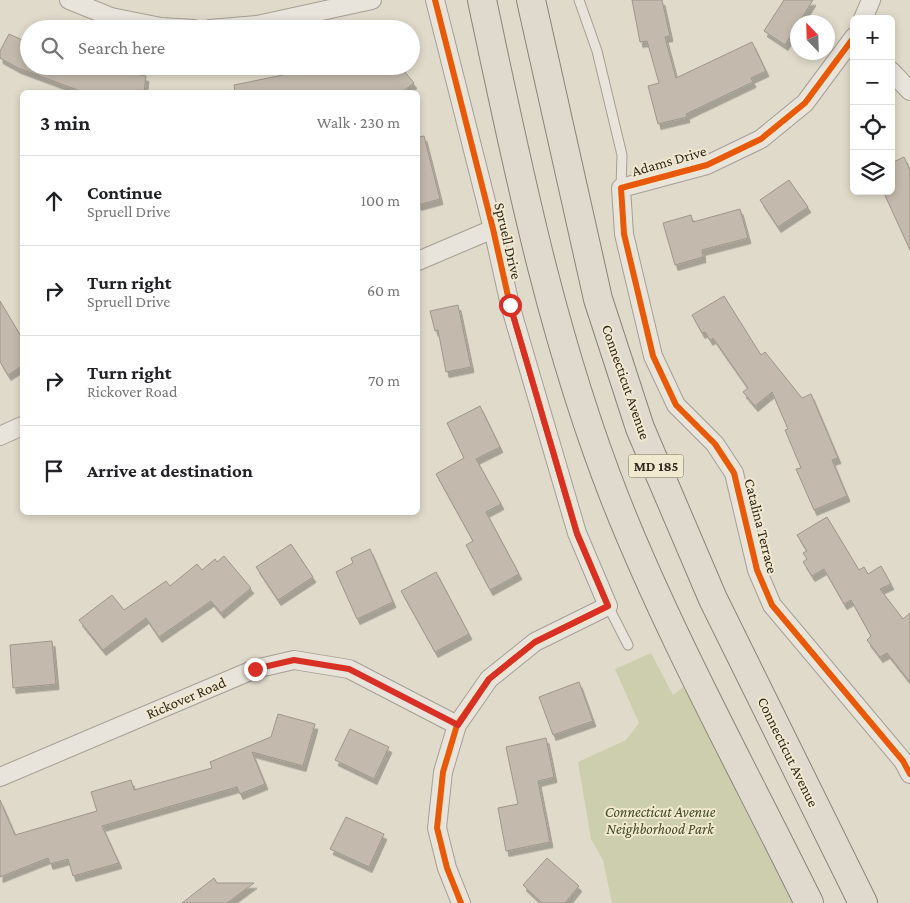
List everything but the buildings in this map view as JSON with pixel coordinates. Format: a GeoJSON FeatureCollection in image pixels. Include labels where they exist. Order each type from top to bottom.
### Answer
{"type":"FeatureCollection","features":[{"type":"Feature","properties":{"kind":"main road","name":"MD 185"},"geometry":{"type":"LineString","coordinates":[[482,0],[528,214],[561,341],[615,499],[653,589],[809,903]]}},
{"type":"Feature","properties":{"kind":"main road","name":"Connecticut Avenue"},"geometry":{"type":"LineString","coordinates":[[531,0],[598,299],[640,428],[713,599],[863,903]]}},
{"type":"Feature","properties":{"kind":"street"},"geometry":{"type":"LineString","coordinates":[[70,0],[111,17],[126,20]]}},
{"type":"Feature","properties":{"kind":"street"},"geometry":{"type":"LineString","coordinates":[[280,20],[372,0]]}},
{"type":"Feature","properties":{"kind":"street","name":"Spruell Drive"},"geometry":{"type":"LineString","coordinates":[[436,0],[510,305],[577,534],[608,606]]}},
{"type":"Feature","properties":{"kind":"street"},"geometry":{"type":"LineString","coordinates":[[865,15],[871,0]]}},
{"type":"Feature","properties":{"kind":"street","name":"Adams Drive"},"geometry":{"type":"LineString","coordinates":[[620,188],[707,165],[761,139],[805,103],[850,42]]}},
{"type":"Feature","properties":{"kind":"street"},"geometry":{"type":"LineString","coordinates":[[895,76],[910,91]]}},
{"type":"Feature","properties":{"kind":"street","name":"Catalina Terrace"},"geometry":{"type":"LineString","coordinates":[[620,188],[624,234],[652,356],[676,405],[715,444],[734,473],[757,570],[772,605],[906,768]]}},
{"type":"Feature","properties":{"kind":"street"},"geometry":{"type":"LineString","coordinates":[[420,260],[493,229]]}},
{"type":"Feature","properties":{"kind":"street"},"geometry":{"type":"LineString","coordinates":[[0,436],[20,427]]}},
{"type":"Feature","properties":{"kind":"street"},"geometry":{"type":"LineString","coordinates":[[460,903],[447,868],[437,828],[443,772],[458,725],[489,679],[535,642],[608,606]]}},
{"type":"Feature","properties":{"kind":"street","name":"Rickover Road"},"geometry":{"type":"LineString","coordinates":[[0,778],[255,669],[294,660],[349,669],[458,725]]}},
{"type":"Feature","properties":{"kind":"lane"},"geometry":{"type":"LineString","coordinates":[[579,0],[597,51],[622,155],[620,188]]}},
{"type":"Feature","properties":{"kind":"lane"},"geometry":{"type":"LineString","coordinates":[[608,606],[628,645]]}},
{"type":"Feature","properties":{"kind":"green space","name":"Connecticut Avenue Neighborhood Park"},"geometry":{"type":"Polygon","coordinates":[[[651,653],[673,695],[697,676],[809,903],[612,903],[603,860],[591,839],[578,762],[626,740],[639,723],[615,669],[651,653]]]}},
{"type":"Feature","properties":{"kind":"cycle path"},"geometry":{"type":"LineString","coordinates":[[435,0],[493,229],[510,305],[577,533],[608,606],[535,642],[489,679],[457,725],[443,772],[437,828],[447,868],[461,903]]}},
{"type":"Feature","properties":{"kind":"cycle path"},"geometry":{"type":"LineString","coordinates":[[850,42],[805,103],[761,139],[707,165],[621,188],[624,234],[653,356],[676,405],[715,444],[734,473],[757,570],[772,605],[903,761],[910,774]]}},
{"type":"Feature","properties":{"kind":"route"},"geometry":{"type":"LineString","coordinates":[[255,669],[294,660],[349,669],[458,725],[489,679],[535,642],[608,606],[577,534],[510,305]]}}]}
